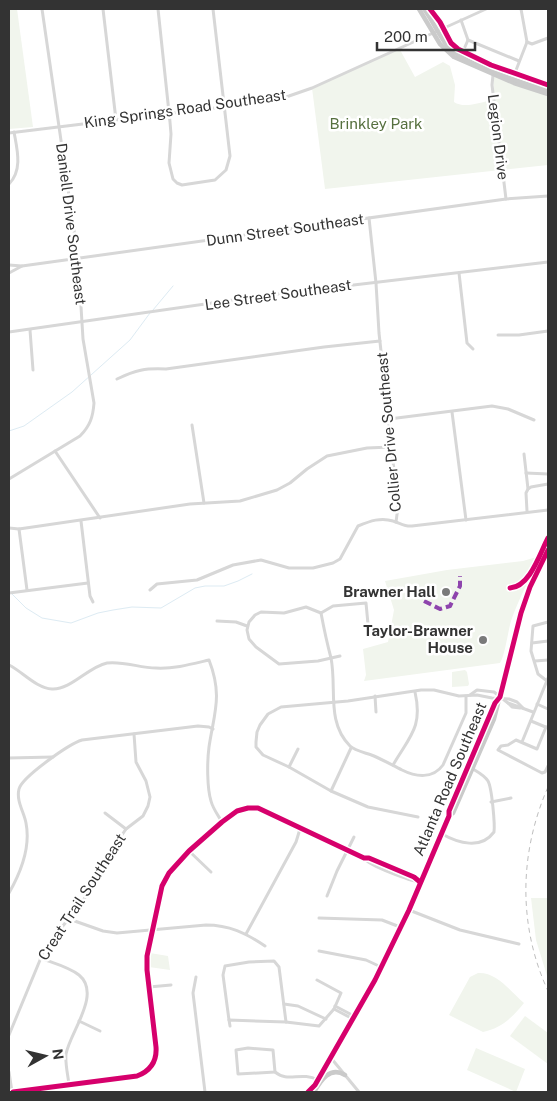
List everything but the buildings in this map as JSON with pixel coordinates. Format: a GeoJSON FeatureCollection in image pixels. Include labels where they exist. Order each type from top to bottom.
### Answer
{"type":"FeatureCollection","features":[{"type":"Feature","properties":{"kind":"main road"},"geometry":{"type":"LineString","coordinates":[[419,9],[435,32],[449,47],[461,56],[548,92]]}},
{"type":"Feature","properties":{"kind":"main road"},"geometry":{"type":"LineString","coordinates":[[424,9],[444,49],[454,57],[493,75],[548,92]]}},
{"type":"Feature","properties":{"kind":"main road","name":"Atlanta Road Southeast"},"geometry":{"type":"LineString","coordinates":[[308,1092],[331,1058],[381,967],[409,910],[450,816],[454,813],[494,719],[499,705],[520,613],[548,550]]}},
{"type":"Feature","properties":{"kind":"main road","name":"Atlanta Road Southeast"},"geometry":{"type":"LineString","coordinates":[[450,816],[449,811],[495,703],[500,697]]}},
{"type":"Feature","properties":{"kind":"main road"},"geometry":{"type":"LineString","coordinates":[[314,1092],[320,1081],[330,1073],[340,1072],[345,1076]]}},
{"type":"Feature","properties":{"kind":"main road","name":"Atlanta Road Southeast"},"geometry":{"type":"LineString","coordinates":[[314,1092],[316,1082]]}},
{"type":"Feature","properties":{"kind":"street","name":"Daniell Drive Southeast"},"geometry":{"type":"LineString","coordinates":[[9,479],[73,441],[86,430],[93,413],[94,403],[83,339],[78,258],[42,9]]}},
{"type":"Feature","properties":{"kind":"street"},"geometry":{"type":"LineString","coordinates":[[103,9],[116,120]]}},
{"type":"Feature","properties":{"kind":"street"},"geometry":{"type":"LineString","coordinates":[[158,9],[172,134],[170,172],[177,183],[190,185],[215,180],[226,170],[230,156],[213,9]]}},
{"type":"Feature","properties":{"kind":"street","name":"King Springs Road Southeast"},"geometry":{"type":"LineString","coordinates":[[9,133],[224,107],[269,100],[304,91],[483,9]]}},
{"type":"Feature","properties":{"kind":"street"},"geometry":{"type":"LineString","coordinates":[[512,78],[527,42],[520,9]]}},
{"type":"Feature","properties":{"kind":"street"},"geometry":{"type":"LineString","coordinates":[[461,20],[468,40],[461,56]]}},
{"type":"Feature","properties":{"kind":"street"},"geometry":{"type":"LineString","coordinates":[[527,42],[532,44],[548,38]]}},
{"type":"Feature","properties":{"kind":"street"},"geometry":{"type":"LineString","coordinates":[[468,40],[519,61]]}},
{"type":"Feature","properties":{"kind":"street","name":"Legion Drive"},"geometry":{"type":"LineString","coordinates":[[493,75],[492,85],[506,199]]}},
{"type":"Feature","properties":{"kind":"street"},"geometry":{"type":"LineString","coordinates":[[9,184],[18,169],[14,132]]}},
{"type":"Feature","properties":{"kind":"street","name":"Dunn Street Southeast"},"geometry":{"type":"LineString","coordinates":[[9,265],[22,266],[506,199],[548,196]]}},
{"type":"Feature","properties":{"kind":"street","name":"Collier Drive Southeast"},"geometry":{"type":"LineString","coordinates":[[369,218],[398,507],[396,522],[410,527],[527,511],[548,510]]}},
{"type":"Feature","properties":{"kind":"street","name":"Lee Street Southeast"},"geometry":{"type":"LineString","coordinates":[[9,332],[376,282],[458,274],[548,262]]}},
{"type":"Feature","properties":{"kind":"street","name":"Dunn Street Southeast"},"geometry":{"type":"LineString","coordinates":[[9,273],[22,266]]}},
{"type":"Feature","properties":{"kind":"street"},"geometry":{"type":"LineString","coordinates":[[458,274],[467,343],[473,349]]}},
{"type":"Feature","properties":{"kind":"street"},"geometry":{"type":"LineString","coordinates":[[30,330],[34,370]]}},
{"type":"Feature","properties":{"kind":"street"},"geometry":{"type":"LineString","coordinates":[[498,335],[519,335],[548,331]]}},
{"type":"Feature","properties":{"kind":"street"},"geometry":{"type":"LineString","coordinates":[[118,379],[133,371],[144,368],[166,369],[380,341]]}},
{"type":"Feature","properties":{"kind":"street"},"geometry":{"type":"LineString","coordinates":[[389,419],[492,406],[534,420]]}},
{"type":"Feature","properties":{"kind":"street"},"geometry":{"type":"LineString","coordinates":[[452,412],[466,520]]}},
{"type":"Feature","properties":{"kind":"street"},"geometry":{"type":"LineString","coordinates":[[192,425],[204,503]]}},
{"type":"Feature","properties":{"kind":"street"},"geometry":{"type":"LineString","coordinates":[[9,528],[19,529],[204,503],[240,501],[277,490],[290,483],[307,468],[328,456],[367,448],[391,447]]}},
{"type":"Feature","properties":{"kind":"street"},"geometry":{"type":"LineString","coordinates":[[55,451],[100,518]]}},
{"type":"Feature","properties":{"kind":"street"},"geometry":{"type":"LineString","coordinates":[[524,454],[528,489],[526,493],[527,511]]}},
{"type":"Feature","properties":{"kind":"street"},"geometry":{"type":"LineString","coordinates":[[526,473],[548,474]]}},
{"type":"Feature","properties":{"kind":"street"},"geometry":{"type":"LineString","coordinates":[[528,489],[548,484]]}},
{"type":"Feature","properties":{"kind":"street"},"geometry":{"type":"LineString","coordinates":[[150,590],[157,584],[197,580],[233,565],[261,560],[289,568],[313,568],[333,563],[340,559],[358,526],[380,519],[396,522]]}},
{"type":"Feature","properties":{"kind":"street"},"geometry":{"type":"LineString","coordinates":[[81,521],[88,583],[93,602]]}},
{"type":"Feature","properties":{"kind":"street"},"geometry":{"type":"LineString","coordinates":[[19,529],[27,590]]}},
{"type":"Feature","properties":{"kind":"street"},"geometry":{"type":"LineString","coordinates":[[9,592],[88,583]]}},
{"type":"Feature","properties":{"kind":"street"},"geometry":{"type":"LineString","coordinates":[[321,613],[333,606],[366,603],[368,624]]}},
{"type":"Feature","properties":{"kind":"street"},"geometry":{"type":"LineString","coordinates":[[321,613],[306,607],[284,613],[261,612],[251,618],[247,626],[247,635],[252,644],[279,664],[340,656]]}},
{"type":"Feature","properties":{"kind":"street"},"geometry":{"type":"LineString","coordinates":[[321,613],[324,637],[331,658],[337,727],[351,748],[373,755],[406,772],[427,775],[434,773],[443,765],[466,713],[468,696]]}},
{"type":"Feature","properties":{"kind":"street"},"geometry":{"type":"LineString","coordinates":[[217,621],[236,622],[247,626]]}},
{"type":"Feature","properties":{"kind":"street"},"geometry":{"type":"LineString","coordinates":[[522,742],[548,679],[538,674],[531,651],[533,626],[548,622]]}},
{"type":"Feature","properties":{"kind":"street"},"geometry":{"type":"LineString","coordinates":[[532,643],[548,641]]}},
{"type":"Feature","properties":{"kind":"street"},"geometry":{"type":"LineString","coordinates":[[9,666],[40,685],[54,689],[61,688],[92,669],[108,663],[123,663],[154,668],[174,668],[209,660],[217,689],[217,704],[208,748],[209,788],[211,800],[222,822]]}},
{"type":"Feature","properties":{"kind":"street"},"geometry":{"type":"LineString","coordinates":[[535,662],[548,660]]}},
{"type":"Feature","properties":{"kind":"street"},"geometry":{"type":"LineString","coordinates":[[418,817],[368,807],[331,791],[263,755],[256,747],[256,737],[260,725],[268,714],[276,709],[434,690],[459,696],[468,696],[480,690],[494,692],[508,703],[533,712]]}},
{"type":"Feature","properties":{"kind":"street"},"geometry":{"type":"LineString","coordinates":[[393,765],[415,728],[418,708],[415,692]]}},
{"type":"Feature","properties":{"kind":"street"},"geometry":{"type":"LineString","coordinates":[[375,696],[376,712]]}},
{"type":"Feature","properties":{"kind":"street"},"geometry":{"type":"LineString","coordinates":[[500,697],[517,702],[523,708]]}},
{"type":"Feature","properties":{"kind":"street"},"geometry":{"type":"LineString","coordinates":[[537,704],[548,709]]}},
{"type":"Feature","properties":{"kind":"street"},"geometry":{"type":"LineString","coordinates":[[531,721],[547,728],[536,749],[516,740],[501,746],[498,750],[542,772],[545,772],[548,766]]}},
{"type":"Feature","properties":{"kind":"street"},"geometry":{"type":"LineString","coordinates":[[9,893],[23,864],[27,838],[26,820],[19,800],[19,788],[25,780],[53,757],[82,740],[198,726],[213,729]]}},
{"type":"Feature","properties":{"kind":"street","name":"Creat Trail Southeast"},"geometry":{"type":"LineString","coordinates":[[9,1035],[45,948],[83,901],[105,860],[126,830],[143,816],[150,797],[146,780],[136,762],[134,734]]}},
{"type":"Feature","properties":{"kind":"street"},"geometry":{"type":"LineString","coordinates":[[252,748],[256,747]]}},
{"type":"Feature","properties":{"kind":"street"},"geometry":{"type":"LineString","coordinates":[[331,791],[351,748]]}},
{"type":"Feature","properties":{"kind":"street"},"geometry":{"type":"LineString","coordinates":[[288,767],[298,749]]}},
{"type":"Feature","properties":{"kind":"street"},"geometry":{"type":"LineString","coordinates":[[9,758],[53,757]]}},
{"type":"Feature","properties":{"kind":"street"},"geometry":{"type":"LineString","coordinates":[[442,834],[461,843],[486,840],[494,832],[488,780],[473,769]]}},
{"type":"Feature","properties":{"kind":"street"},"geometry":{"type":"LineString","coordinates":[[434,773],[437,778]]}},
{"type":"Feature","properties":{"kind":"street"},"geometry":{"type":"LineString","coordinates":[[491,802],[511,798]]}},
{"type":"Feature","properties":{"kind":"street"},"geometry":{"type":"LineString","coordinates":[[9,1072],[12,1092],[137,1076],[151,1067],[156,1058],[156,1047],[146,963],[164,880],[189,851],[222,822],[238,811],[258,808],[364,858],[369,858],[414,877],[420,882]]}},
{"type":"Feature","properties":{"kind":"street"},"geometry":{"type":"LineString","coordinates":[[105,813],[126,830]]}},
{"type":"Feature","properties":{"kind":"street"},"geometry":{"type":"LineString","coordinates":[[246,934],[296,842],[300,829]]}},
{"type":"Feature","properties":{"kind":"street"},"geometry":{"type":"LineString","coordinates":[[327,896],[354,837]]}},
{"type":"Feature","properties":{"kind":"street"},"geometry":{"type":"LineString","coordinates":[[189,851],[210,872]]}},
{"type":"Feature","properties":{"kind":"street"},"geometry":{"type":"LineString","coordinates":[[409,910],[460,930],[519,944]]}},
{"type":"Feature","properties":{"kind":"street"},"geometry":{"type":"LineString","coordinates":[[319,918],[382,920],[400,927]]}},
{"type":"Feature","properties":{"kind":"street"},"geometry":{"type":"LineString","coordinates":[[69,919],[104,931],[118,933],[212,925],[232,928],[265,946]]}},
{"type":"Feature","properties":{"kind":"street"},"geometry":{"type":"LineString","coordinates":[[319,951],[366,960],[381,967]]}},
{"type":"Feature","properties":{"kind":"street"},"geometry":{"type":"LineString","coordinates":[[40,958],[80,976],[88,990],[87,999],[66,1054],[69,1085]]}},
{"type":"Feature","properties":{"kind":"street"},"geometry":{"type":"LineString","coordinates":[[230,1026],[223,975],[225,966],[268,961],[277,963],[286,1022]]}},
{"type":"Feature","properties":{"kind":"street"},"geometry":{"type":"LineString","coordinates":[[196,977],[192,993],[205,1092]]}},
{"type":"Feature","properties":{"kind":"street"},"geometry":{"type":"LineString","coordinates":[[229,1020],[286,1022],[319,1026],[335,1008],[341,993],[317,980]]}},
{"type":"Feature","properties":{"kind":"street"},"geometry":{"type":"LineString","coordinates":[[149,987],[172,985]]}},
{"type":"Feature","properties":{"kind":"street"},"geometry":{"type":"LineString","coordinates":[[284,1004],[298,1006],[326,1019]]}},
{"type":"Feature","properties":{"kind":"street"},"geometry":{"type":"LineString","coordinates":[[335,1008],[354,1018]]}},
{"type":"Feature","properties":{"kind":"street"},"geometry":{"type":"LineString","coordinates":[[79,1021],[100,1031]]}},
{"type":"Feature","properties":{"kind":"street"},"geometry":{"type":"LineString","coordinates":[[275,1072],[273,1050],[248,1048],[236,1050],[238,1074],[275,1072],[284,1077],[310,1076],[316,1082]]}},
{"type":"Feature","properties":{"kind":"street"},"geometry":{"type":"LineString","coordinates":[[331,1058],[359,1092]]}},
{"type":"Feature","properties":{"kind":"green space"},"geometry":{"type":"Polygon","coordinates":[[[9,9],[17,9],[33,127],[9,129],[9,9]]]}},
{"type":"Feature","properties":{"kind":"green space","name":"Brinkley Park"},"geometry":{"type":"Polygon","coordinates":[[[399,48],[415,77],[443,62],[450,66],[455,85],[454,102],[458,104],[468,105],[493,100],[494,73],[548,91],[548,165],[325,189],[312,88],[399,48]]]}},
{"type":"Feature","properties":{"kind":"green space"},"geometry":{"type":"Polygon","coordinates":[[[540,556],[514,613],[500,663],[364,681],[366,675],[363,649],[388,642],[394,610],[385,581],[447,570],[523,561],[540,556]]]}},
{"type":"Feature","properties":{"kind":"green space"},"geometry":{"type":"Polygon","coordinates":[[[465,670],[467,672],[468,686],[452,687],[452,672],[465,670]]]}},
{"type":"Feature","properties":{"kind":"green space"},"geometry":{"type":"Polygon","coordinates":[[[531,898],[548,898],[548,979],[536,940],[531,898]]]}},
{"type":"Feature","properties":{"kind":"green space"},"geometry":{"type":"Polygon","coordinates":[[[150,953],[168,956],[170,970],[149,967],[150,953]]]}},
{"type":"Feature","properties":{"kind":"green space"},"geometry":{"type":"Polygon","coordinates":[[[478,973],[497,979],[524,1003],[506,1022],[483,1032],[449,1015],[470,977],[478,973]]]}},
{"type":"Feature","properties":{"kind":"green space"},"geometry":{"type":"Polygon","coordinates":[[[525,1016],[548,1033],[548,1064],[510,1036],[525,1016]]]}},
{"type":"Feature","properties":{"kind":"green space"},"geometry":{"type":"Polygon","coordinates":[[[476,1048],[525,1069],[516,1092],[467,1070],[476,1048]]]}},
{"type":"Feature","properties":{"kind":"waterway"},"geometry":{"type":"LineString","coordinates":[[153,310],[173,286]]}},
{"type":"Feature","properties":{"kind":"waterway"},"geometry":{"type":"LineString","coordinates":[[9,431],[24,426],[72,392],[130,340],[150,313]]}},
{"type":"Feature","properties":{"kind":"waterway"},"geometry":{"type":"LineString","coordinates":[[12,594],[26,608],[42,618],[71,623],[98,613],[113,610],[132,607],[161,608],[195,588],[224,586],[252,574]]}},
{"type":"Feature","properties":{"kind":"railway"},"geometry":{"type":"LineString","coordinates":[[548,787],[538,812],[532,838],[527,863],[526,889],[531,941],[548,991]]}},
{"type":"Feature","properties":{"kind":"marked path"},"geometry":{"type":"LineString","coordinates":[[424,601],[440,609],[450,606],[460,586],[460,576]]}},
{"type":"Feature","properties":{"kind":"cycle path"},"geometry":{"type":"LineString","coordinates":[[430,9],[440,22],[451,43],[458,49],[491,65],[548,85]]}},
{"type":"Feature","properties":{"kind":"cycle path"},"geometry":{"type":"LineString","coordinates":[[510,588],[517,586],[529,576],[548,538]]}},
{"type":"Feature","properties":{"kind":"cycle path"},"geometry":{"type":"LineString","coordinates":[[308,1092],[315,1085],[375,980],[409,910],[495,703],[500,697],[521,613],[530,587],[548,550]]}},
{"type":"Feature","properties":{"kind":"cycle path"},"geometry":{"type":"LineString","coordinates":[[13,1092],[137,1076],[152,1065],[156,1047],[147,956],[162,886],[169,873],[189,851],[237,811],[258,808],[364,858],[369,858],[414,877],[420,882]]}},
{"type":"Feature","properties":{"kind":"place","name":"Brawner Hall"},"geometry":{"type":"Point","coordinates":[446,592]}},
{"type":"Feature","properties":{"kind":"place","name":"Taylor-Brawner House"},"geometry":{"type":"Point","coordinates":[483,640]}}]}
